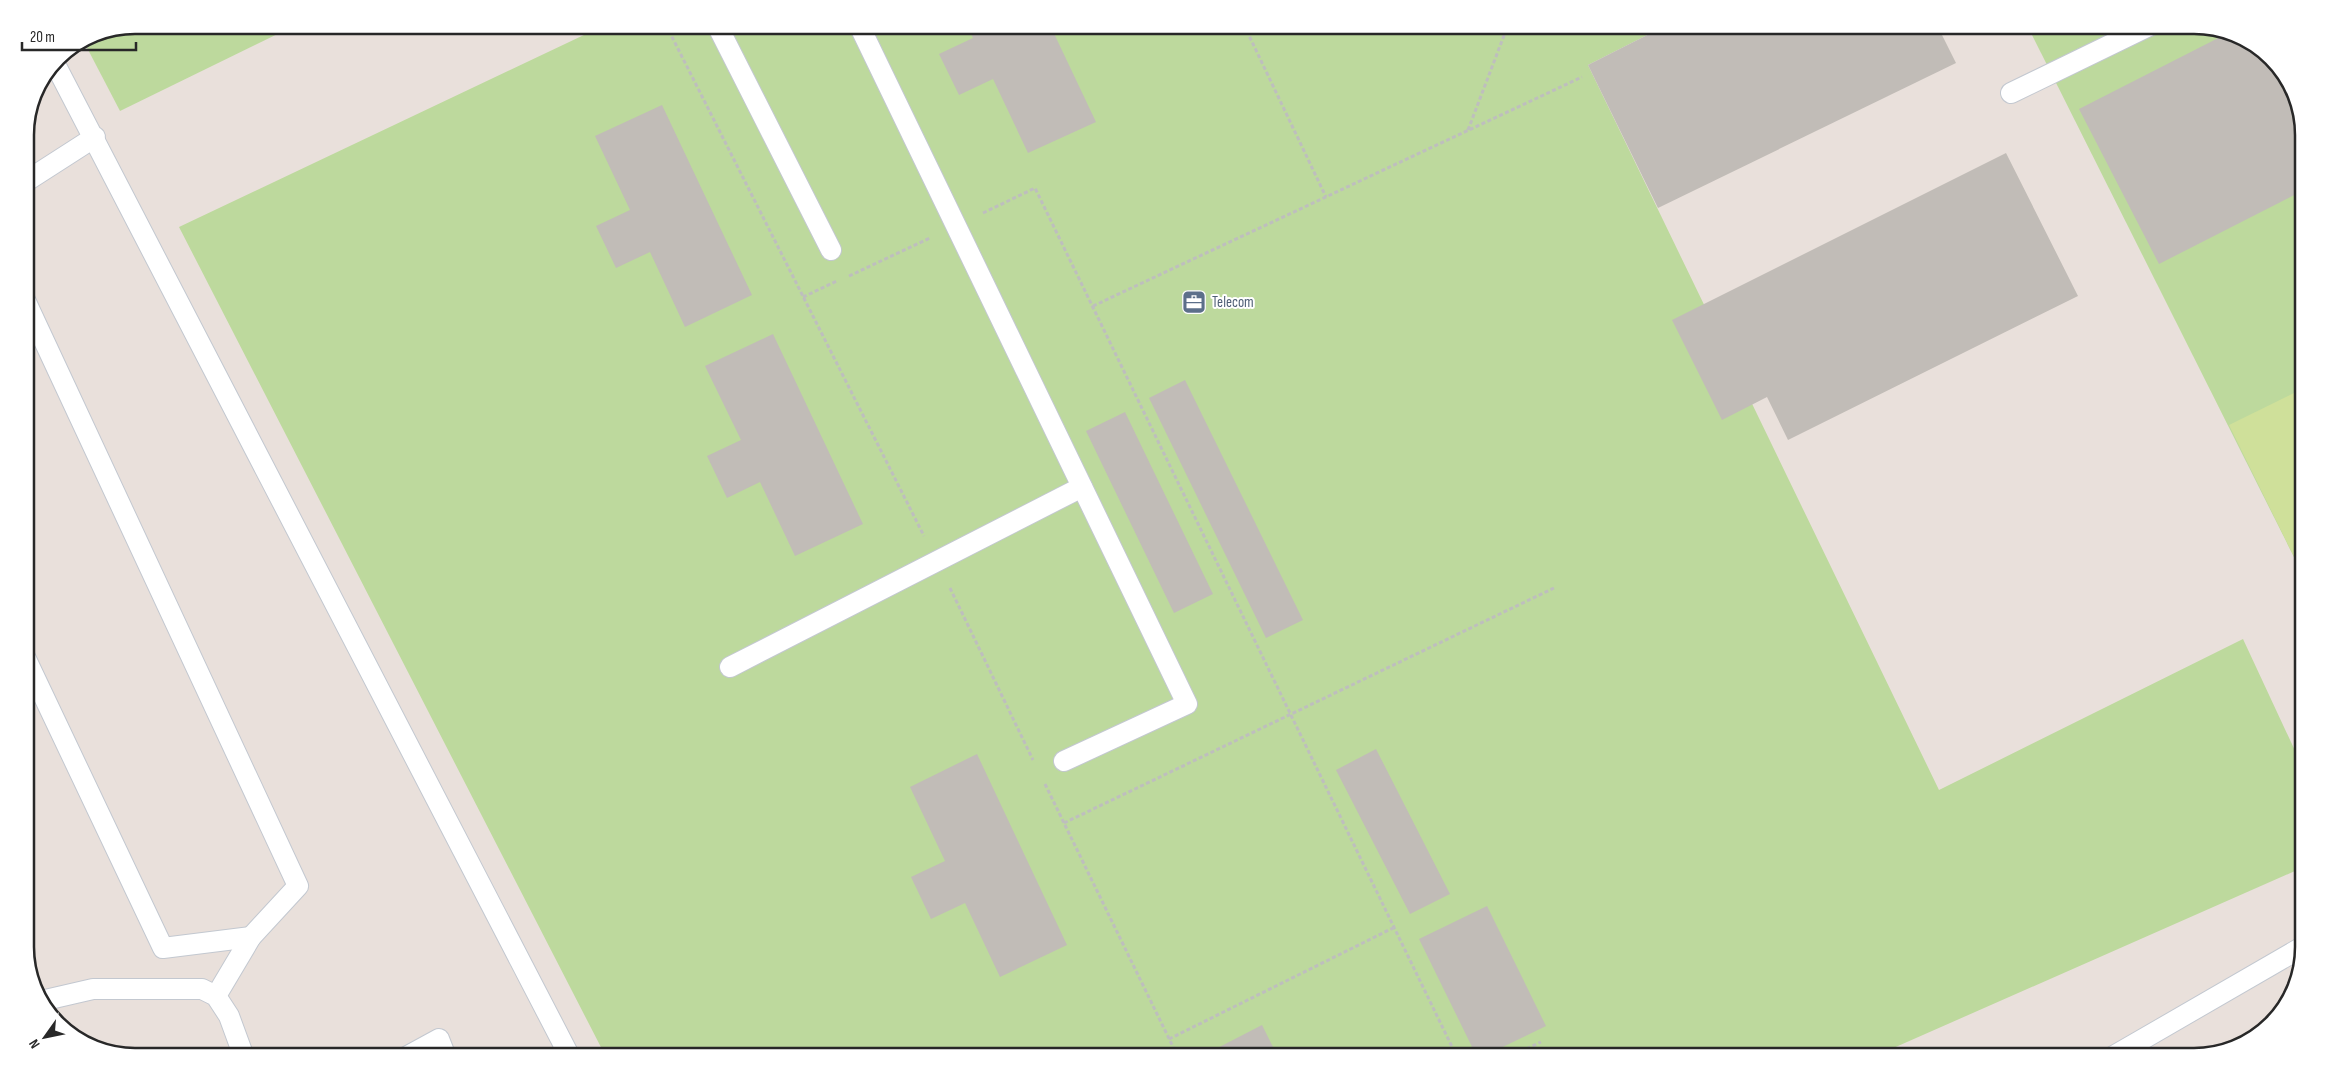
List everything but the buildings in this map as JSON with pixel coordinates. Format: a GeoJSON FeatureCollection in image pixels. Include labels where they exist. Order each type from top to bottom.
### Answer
{"type":"FeatureCollection","features":[{"type":"Feature","properties":{"kind":"lane"},"geometry":{"type":"LineString","coordinates":[[723,34],[831,250]]}},
{"type":"Feature","properties":{"kind":"lane"},"geometry":{"type":"LineString","coordinates":[[863,34],[1187,704],[1064,761]]}},
{"type":"Feature","properties":{"kind":"lane"},"geometry":{"type":"LineString","coordinates":[[2011,93],[2132,34]]}},
{"type":"Feature","properties":{"kind":"lane"},"geometry":{"type":"LineString","coordinates":[[58,69],[95,137],[565,1048]]}},
{"type":"Feature","properties":{"kind":"lane"},"geometry":{"type":"LineString","coordinates":[[34,176],[95,137]]}},
{"type":"Feature","properties":{"kind":"lane"},"geometry":{"type":"LineString","coordinates":[[34,319],[298,886],[251,937],[216,996]]}},
{"type":"Feature","properties":{"kind":"lane"},"geometry":{"type":"LineString","coordinates":[[730,667],[1082,487]]}},
{"type":"Feature","properties":{"kind":"lane"},"geometry":{"type":"LineString","coordinates":[[34,676],[163,948],[251,937]]}},
{"type":"Feature","properties":{"kind":"lane"},"geometry":{"type":"LineString","coordinates":[[2128,1048],[2295,951]]}},
{"type":"Feature","properties":{"kind":"lane"},"geometry":{"type":"LineString","coordinates":[[49,999],[93,989],[202,989],[216,996],[229,1016],[241,1048]]}},
{"type":"Feature","properties":{"kind":"lane"},"geometry":{"type":"LineString","coordinates":[[422,1048],[439,1039],[442,1048]]}},
{"type":"Feature","properties":{"kind":"path"},"geometry":{"type":"LineString","coordinates":[[1248,34],[1326,197]]}},
{"type":"Feature","properties":{"kind":"path"},"geometry":{"type":"LineString","coordinates":[[1468,130],[1505,34]]}},
{"type":"Feature","properties":{"kind":"path"},"geometry":{"type":"LineString","coordinates":[[1093,306],[1582,77]]}},
{"type":"Feature","properties":{"kind":"path"},"geometry":{"type":"LineString","coordinates":[[848,276],[1035,188],[1453,1048]]}},
{"type":"Feature","properties":{"kind":"path"},"geometry":{"type":"LineString","coordinates":[[803,297],[839,280]]}},
{"type":"Feature","properties":{"kind":"path"},"geometry":{"type":"LineString","coordinates":[[1064,823],[1554,588]]}},
{"type":"Feature","properties":{"kind":"path"},"geometry":{"type":"LineString","coordinates":[[1169,1039],[1395,927]]}},
{"type":"Feature","properties":{"kind":"path"},"geometry":{"type":"LineString","coordinates":[[1528,1048],[1541,1042]]}},
{"type":"Feature","properties":{"kind":"green space"},"geometry":{"type":"Polygon","coordinates":[[[135,34],[278,34],[120,111],[86,46],[96,41],[115,36],[135,34]]]}},
{"type":"Feature","properties":{"kind":"green space"},"geometry":{"type":"Polygon","coordinates":[[[586,34],[1649,34],[1588,65],[1939,790],[2243,639],[2295,751],[2295,871],[1893,1048],[601,1048],[179,227],[586,34]]]}},
{"type":"Feature","properties":{"kind":"green space"},"geometry":{"type":"Polygon","coordinates":[[[2032,34],[2194,34],[2220,37],[2245,47],[2266,63],[2285,90],[2290,103],[2295,129],[2295,559],[2032,34]]]}},
{"type":"Feature","properties":{"kind":"green space"},"geometry":{"type":"Polygon","coordinates":[[[2295,392],[2295,559],[2229,425],[2295,392]]]}},
{"type":"Feature","properties":{"kind":"place","name":"Telecom"},"geometry":{"type":"Point","coordinates":[1194,302]}}]}
